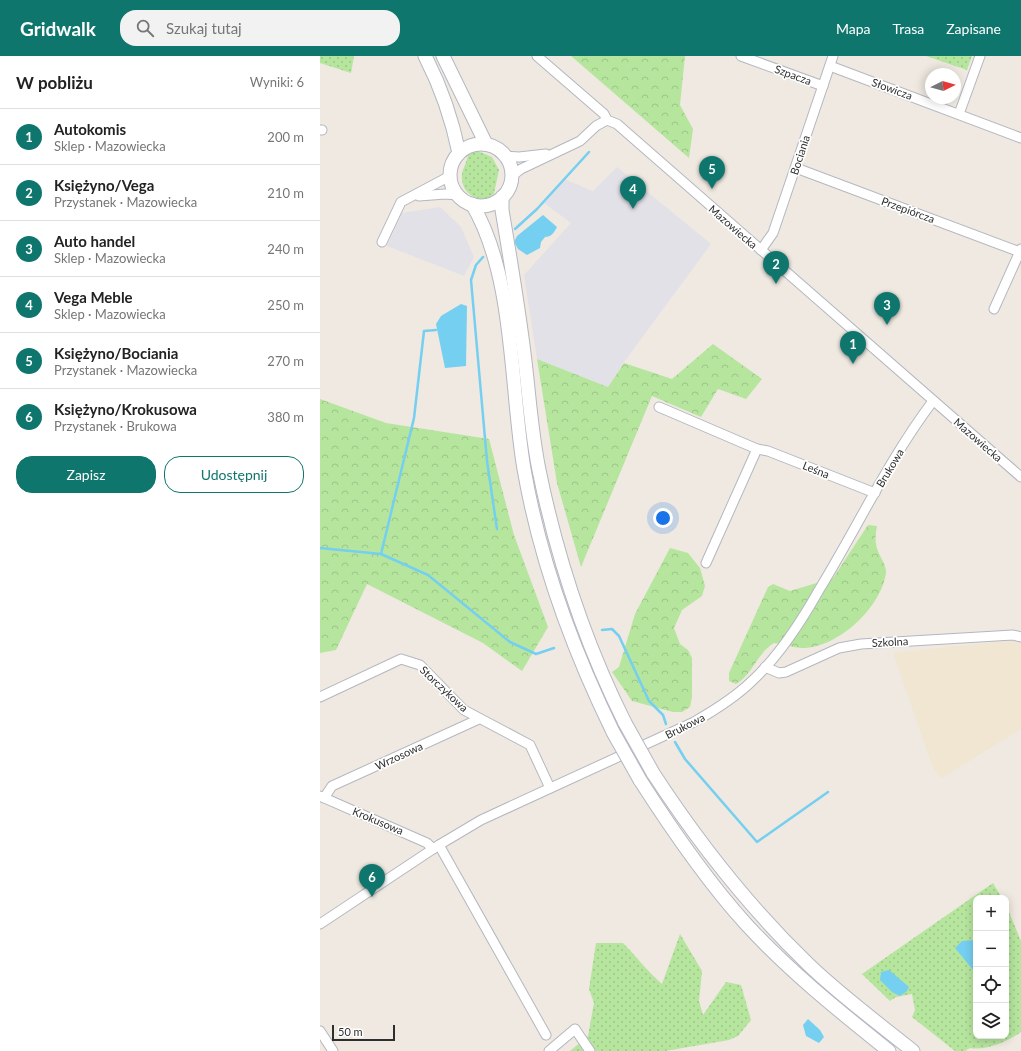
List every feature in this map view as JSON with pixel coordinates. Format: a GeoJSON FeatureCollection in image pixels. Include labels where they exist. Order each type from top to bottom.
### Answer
{"type":"FeatureCollection","features":[{"type":"Feature","properties":{"kind":"main road"},"geometry":{"type":"LineString","coordinates":[[425,56],[446,103],[454,127],[459,153]]}},
{"type":"Feature","properties":{"kind":"main road"},"geometry":{"type":"LineString","coordinates":[[443,56],[486,144]]}},
{"type":"Feature","properties":{"kind":"main road"},"geometry":{"type":"LineString","coordinates":[[486,144],[494,147],[505,156],[510,166],[512,176],[509,188],[502,197],[485,206],[472,204],[458,195],[452,187],[450,176],[452,164],[459,153],[472,145],[486,144]]}},
{"type":"Feature","properties":{"kind":"main road"},"geometry":{"type":"LineString","coordinates":[[502,197],[502,210],[515,288],[534,437],[547,507],[570,590],[591,648],[625,723],[653,773],[715,863],[758,914],[809,965],[913,1051]]}},
{"type":"Feature","properties":{"kind":"main road"},"geometry":{"type":"LineString","coordinates":[[472,204],[482,221],[498,271],[524,469],[542,549],[556,597],[575,649],[613,732],[640,780],[665,819],[707,876],[746,924],[797,974],[889,1051]]}},
{"type":"Feature","properties":{"kind":"street","name":"Mazowiecka"},"geometry":{"type":"LineString","coordinates":[[537,56],[604,114],[608,120],[617,124],[1021,477]]}},
{"type":"Feature","properties":{"kind":"street","name":"Szpacza"},"geometry":{"type":"LineString","coordinates":[[741,56],[823,86]]}},
{"type":"Feature","properties":{"kind":"street","name":"Bociania"},"geometry":{"type":"LineString","coordinates":[[761,250],[774,233],[833,56]]}},
{"type":"Feature","properties":{"kind":"street"},"geometry":{"type":"LineString","coordinates":[[959,114],[980,56]]}},
{"type":"Feature","properties":{"kind":"street","name":"Słowicza"},"geometry":{"type":"LineString","coordinates":[[830,66],[1021,138]]}},
{"type":"Feature","properties":{"kind":"street"},"geometry":{"type":"LineString","coordinates":[[512,176],[521,169],[580,141],[596,126],[608,120]]}},
{"type":"Feature","properties":{"kind":"street"},"geometry":{"type":"LineString","coordinates":[[505,156],[519,157],[554,153]]}},
{"type":"Feature","properties":{"kind":"street","name":"Przepiórcza"},"geometry":{"type":"LineString","coordinates":[[796,168],[1020,250]]}},
{"type":"Feature","properties":{"kind":"street"},"geometry":{"type":"LineString","coordinates":[[382,242],[401,202],[450,176]]}},
{"type":"Feature","properties":{"kind":"street"},"geometry":{"type":"LineString","coordinates":[[414,196],[445,194],[458,195]]}},
{"type":"Feature","properties":{"kind":"street"},"geometry":{"type":"LineString","coordinates":[[994,309],[1020,250]]}},
{"type":"Feature","properties":{"kind":"street","name":"Brukowa"},"geometry":{"type":"LineString","coordinates":[[320,924],[436,847],[481,820],[665,736],[712,712],[753,680],[765,668],[798,626],[875,493],[922,415],[933,401]]}},
{"type":"Feature","properties":{"kind":"street","name":"Leśna"},"geometry":{"type":"LineString","coordinates":[[659,407],[757,449],[768,451],[875,493]]}},
{"type":"Feature","properties":{"kind":"street"},"geometry":{"type":"LineString","coordinates":[[706,563],[757,449]]}},
{"type":"Feature","properties":{"kind":"street","name":"Szkolna"},"geometry":{"type":"LineString","coordinates":[[765,668],[779,673],[786,672],[839,648],[862,644],[1013,635],[1021,636]]}},
{"type":"Feature","properties":{"kind":"street","name":"Storczykowa"},"geometry":{"type":"LineString","coordinates":[[320,697],[401,659],[420,665],[464,710],[530,745],[550,788]]}},
{"type":"Feature","properties":{"kind":"street","name":"Wrzosowa"},"geometry":{"type":"LineString","coordinates":[[322,797],[332,786],[479,719]]}},
{"type":"Feature","properties":{"kind":"street","name":"Krokusowa"},"geometry":{"type":"LineString","coordinates":[[322,797],[436,847]]}},
{"type":"Feature","properties":{"kind":"street"},"geometry":{"type":"LineString","coordinates":[[436,847],[546,1035]]}},
{"type":"Feature","properties":{"kind":"street"},"geometry":{"type":"LineString","coordinates":[[549,1051],[575,1029],[590,1051]]}},
{"type":"Feature","properties":{"kind":"street"},"geometry":{"type":"LineString","coordinates":[[320,1031],[333,1051]]}},
{"type":"Feature","properties":{"kind":"shaded area"},"geometry":{"type":"Polygon","coordinates":[[[617,167],[711,244],[624,362],[608,387],[537,359],[524,275],[571,223],[544,203],[564,179],[593,191],[617,167]]]}},
{"type":"Feature","properties":{"kind":"shaded area"},"geometry":{"type":"Polygon","coordinates":[[[440,207],[461,227],[474,257],[464,276],[387,246],[402,213],[440,207]]]}},
{"type":"Feature","properties":{"kind":"shaded area"},"geometry":{"type":"Polygon","coordinates":[[[1021,641],[1021,729],[942,778],[933,768],[893,653],[996,642],[1021,641]]]}},
{"type":"Feature","properties":{"kind":"green space"},"geometry":{"type":"Polygon","coordinates":[[[320,56],[354,56],[351,73],[320,63],[320,56]]]}},
{"type":"Feature","properties":{"kind":"green space"},"geometry":{"type":"Polygon","coordinates":[[[571,56],[685,56],[680,105],[693,129],[689,158],[571,56]]]}},
{"type":"Feature","properties":{"kind":"green space"},"geometry":{"type":"Polygon","coordinates":[[[926,56],[972,56],[967,70],[926,56]]]}},
{"type":"Feature","properties":{"kind":"green space"},"geometry":{"type":"Polygon","coordinates":[[[478,151],[492,157],[499,170],[493,198],[476,198],[467,191],[462,181],[463,169],[468,153],[478,151]]]}},
{"type":"Feature","properties":{"kind":"green space"},"geometry":{"type":"Polygon","coordinates":[[[713,344],[762,379],[746,399],[718,389],[701,417],[652,396],[581,567],[557,483],[537,359],[608,387],[624,363],[672,379],[713,344]]]}},
{"type":"Feature","properties":{"kind":"green space"},"geometry":{"type":"Polygon","coordinates":[[[320,399],[386,423],[489,439],[514,535],[548,627],[522,671],[483,643],[367,584],[336,650],[320,653],[320,399]]]}},
{"type":"Feature","properties":{"kind":"green space"},"geometry":{"type":"Polygon","coordinates":[[[868,525],[877,526],[876,544],[885,566],[886,573],[876,600],[866,612],[855,624],[829,642],[801,648],[774,643],[763,652],[742,680],[736,684],[729,681],[729,673],[768,587],[773,584],[790,591],[833,578],[868,525]]]}},
{"type":"Feature","properties":{"kind":"green space"},"geometry":{"type":"Polygon","coordinates":[[[670,548],[688,553],[700,568],[705,586],[702,596],[682,610],[674,628],[680,644],[688,650],[692,658],[692,697],[690,707],[682,712],[673,712],[632,701],[612,672],[619,667],[635,614],[670,548]]]}},
{"type":"Feature","properties":{"kind":"green space"},"geometry":{"type":"Polygon","coordinates":[[[993,883],[1000,895],[976,895],[993,883]]]}},
{"type":"Feature","properties":{"kind":"green space"},"geometry":{"type":"Polygon","coordinates":[[[973,897],[973,1039],[1009,1039],[1009,912],[1021,941],[1021,1032],[1004,1042],[990,1047],[977,1049],[970,1048],[965,1051],[955,1051],[912,1017],[915,1010],[912,994],[896,997],[890,1001],[862,974],[973,897]]]}},
{"type":"Feature","properties":{"kind":"green space"},"geometry":{"type":"Polygon","coordinates":[[[680,934],[702,971],[699,1001],[703,1015],[726,982],[741,985],[751,1020],[738,1036],[729,1040],[665,1051],[570,1051],[588,1036],[594,1003],[589,989],[596,943],[623,943],[662,984],[680,934]]]}},
{"type":"Feature","properties":{"kind":"water"},"geometry":{"type":"Polygon","coordinates":[[[543,215],[557,227],[552,234],[545,237],[541,242],[540,248],[527,255],[518,249],[514,242],[517,236],[543,215]]]}},
{"type":"Feature","properties":{"kind":"water"},"geometry":{"type":"Polygon","coordinates":[[[461,304],[467,306],[466,366],[445,368],[436,324],[441,316],[461,304]]]}},
{"type":"Feature","properties":{"kind":"water"},"geometry":{"type":"Polygon","coordinates":[[[973,940],[973,970],[955,948],[962,941],[973,940]]]}},
{"type":"Feature","properties":{"kind":"water"},"geometry":{"type":"Polygon","coordinates":[[[889,970],[909,987],[907,991],[900,996],[892,992],[880,980],[881,972],[889,970]]]}},
{"type":"Feature","properties":{"kind":"water"},"geometry":{"type":"Polygon","coordinates":[[[808,1019],[820,1030],[824,1037],[819,1043],[806,1036],[803,1025],[808,1019]]]}},
{"type":"Feature","properties":{"kind":"waterway"},"geometry":{"type":"LineString","coordinates":[[515,229],[537,209],[589,152]]}},
{"type":"Feature","properties":{"kind":"waterway"},"geometry":{"type":"LineString","coordinates":[[483,257],[476,265],[471,280],[487,461],[497,529]]}},
{"type":"Feature","properties":{"kind":"waterway"},"geometry":{"type":"LineString","coordinates":[[320,548],[381,554],[414,418],[424,331],[436,330]]}},
{"type":"Feature","properties":{"kind":"waterway"},"geometry":{"type":"LineString","coordinates":[[381,554],[428,575],[510,642],[536,654],[554,648]]}},
{"type":"Feature","properties":{"kind":"waterway"},"geometry":{"type":"LineString","coordinates":[[602,630],[612,629],[619,636],[649,701],[663,715],[666,724]]}},
{"type":"Feature","properties":{"kind":"waterway"},"geometry":{"type":"LineString","coordinates":[[675,742],[685,759],[757,842],[828,792]]}},
{"type":"Feature","properties":{"kind":"place","name":"Księżyno/Bociania"},"geometry":{"type":"Point","coordinates":[712,189]}},
{"type":"Feature","properties":{"kind":"place","name":"Vega Meble"},"geometry":{"type":"Point","coordinates":[633,209]}},
{"type":"Feature","properties":{"kind":"place","name":"Księżyno/Vega"},"geometry":{"type":"Point","coordinates":[776,284]}},
{"type":"Feature","properties":{"kind":"place","name":"Auto handel"},"geometry":{"type":"Point","coordinates":[887,325]}},
{"type":"Feature","properties":{"kind":"place","name":"Autokomis"},"geometry":{"type":"Point","coordinates":[853,364]}},
{"type":"Feature","properties":{"kind":"place","name":"Księżyno/Krokusowa"},"geometry":{"type":"Point","coordinates":[372,897]}}]}
